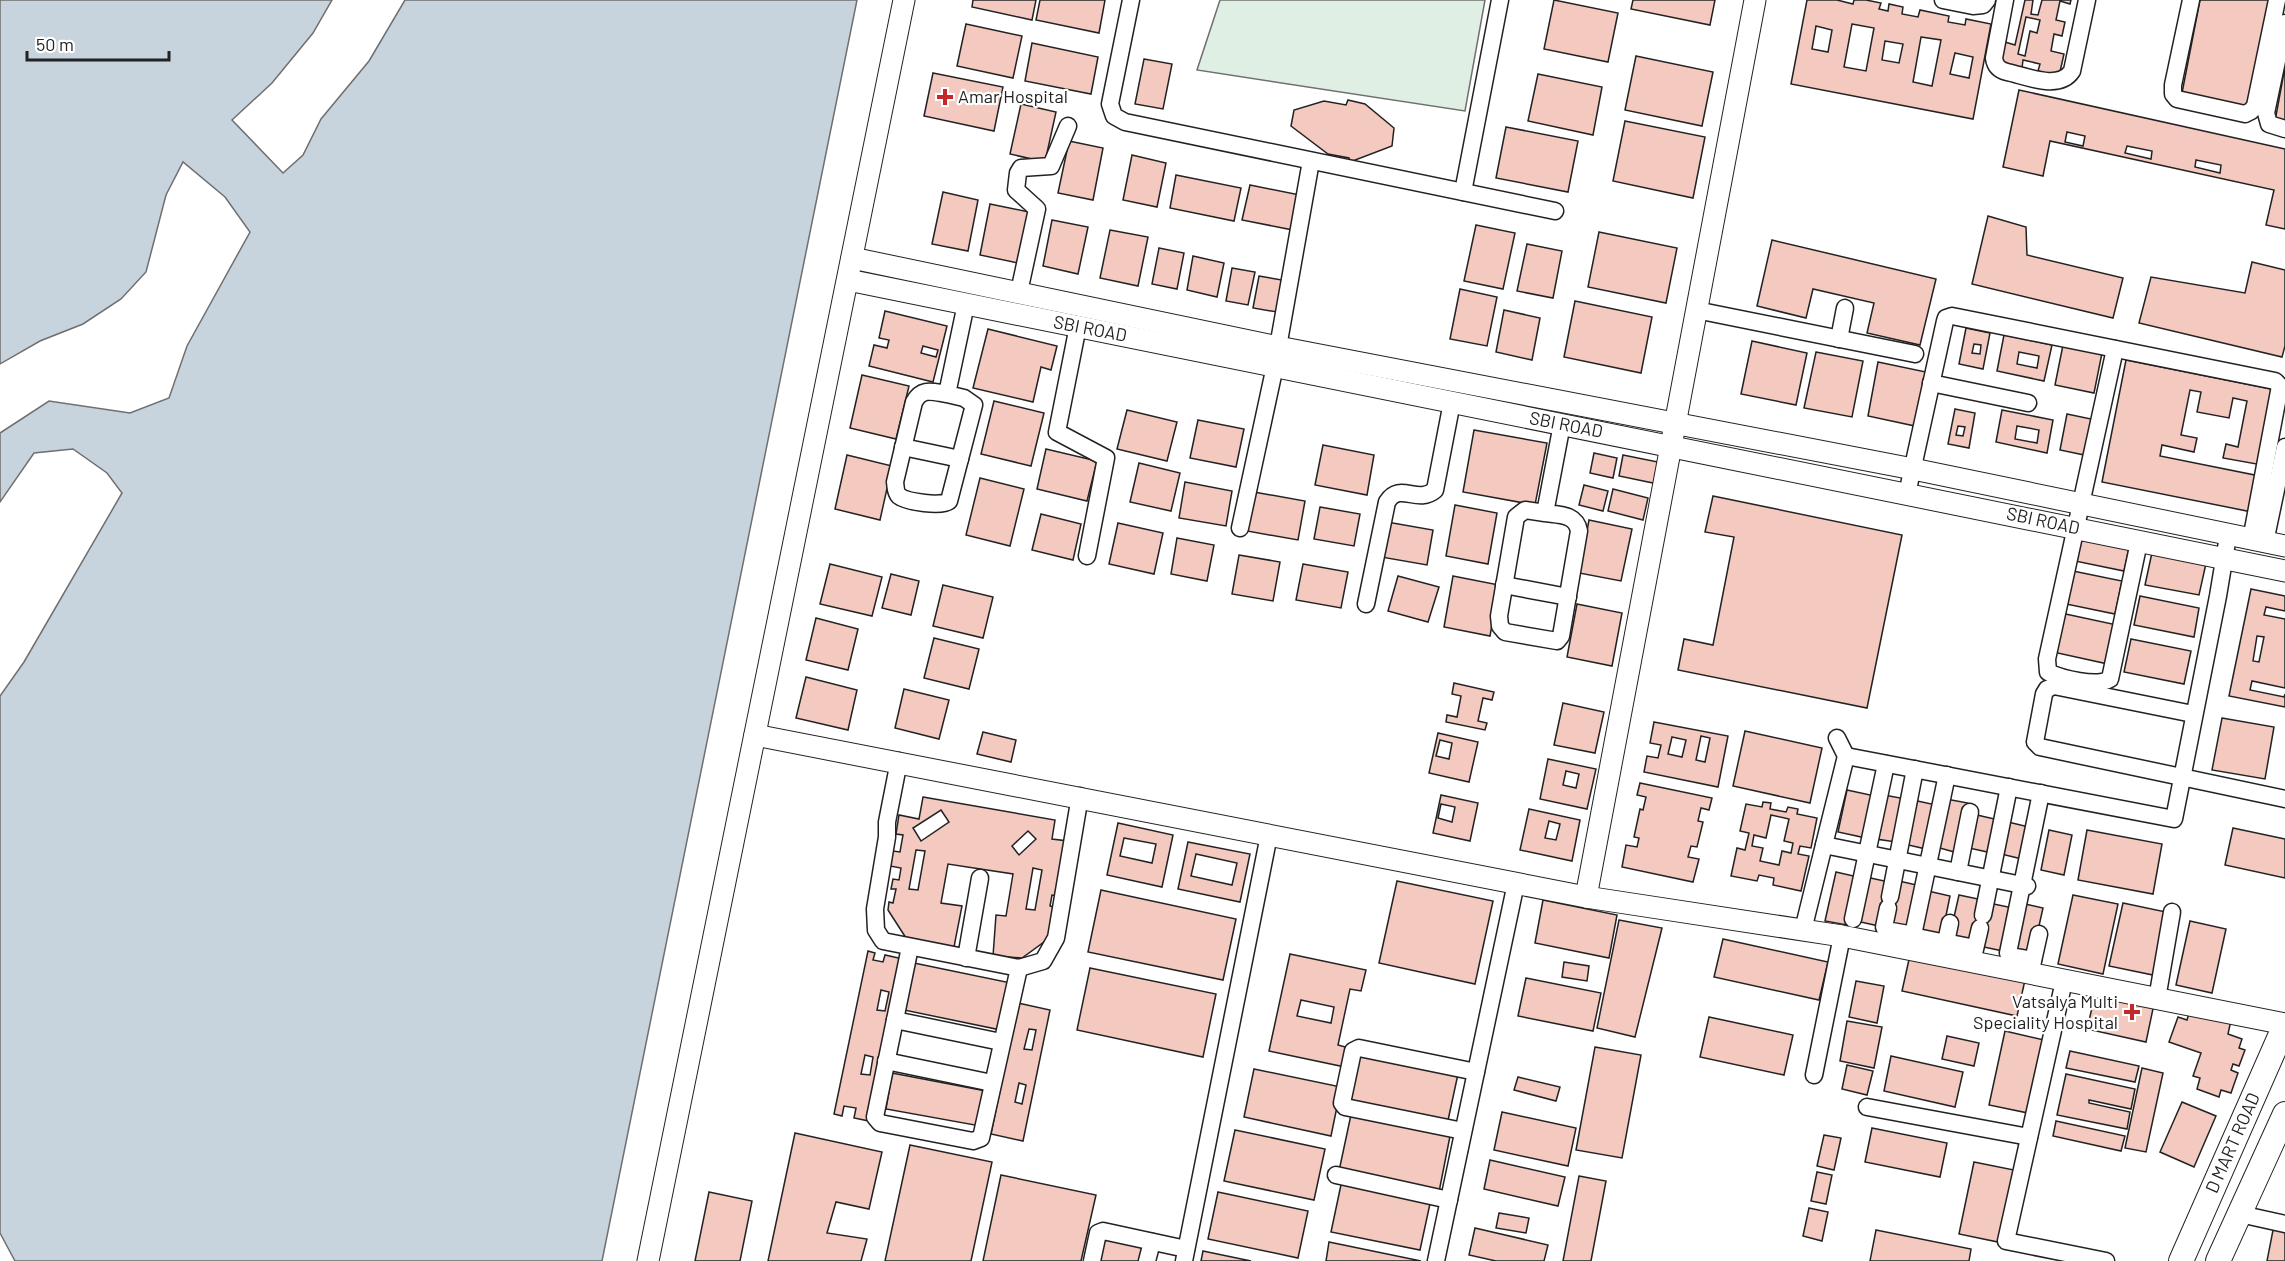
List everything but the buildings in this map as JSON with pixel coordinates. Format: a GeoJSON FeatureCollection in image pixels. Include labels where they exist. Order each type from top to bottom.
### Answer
{"type":"FeatureCollection","features":[{"type":"Feature","properties":{"kind":"main road","name":"D MART ROAD"},"geometry":{"type":"LineString","coordinates":[[2181,1261],[2285,1025]]}},
{"type":"Feature","properties":{"kind":"main road","name":"D MART ROAD"},"geometry":{"type":"LineString","coordinates":[[2218,1261],[2285,1114]]}},
{"type":"Feature","properties":{"kind":"street"},"geometry":{"type":"LineString","coordinates":[[648,1261],[904,0]]}},
{"type":"Feature","properties":{"kind":"street"},"geometry":{"type":"LineString","coordinates":[[1131,0],[1110,104],[1114,116],[1125,122],[1555,211]]}},
{"type":"Feature","properties":{"kind":"street"},"geometry":{"type":"LineString","coordinates":[[1463,192],[1500,0]]}},
{"type":"Feature","properties":{"kind":"street"},"geometry":{"type":"LineString","coordinates":[[1586,897],[1755,0]]}},
{"type":"Feature","properties":{"kind":"street"},"geometry":{"type":"LineString","coordinates":[[1943,0],[1973,6],[1983,5],[1987,0]]}},
{"type":"Feature","properties":{"kind":"street"},"geometry":{"type":"LineString","coordinates":[[2006,0],[1994,58],[1995,64],[2000,70],[2055,82],[2064,80],[2072,71],[2087,0]]}},
{"type":"Feature","properties":{"kind":"street"},"geometry":{"type":"LineString","coordinates":[[2191,0],[2173,94],[2177,99],[2245,114],[2255,106],[2277,0]]}},
{"type":"Feature","properties":{"kind":"street"},"geometry":{"type":"LineString","coordinates":[[2285,23],[2266,113],[2269,124],[2285,129]]}},
{"type":"Feature","properties":{"kind":"street"},"geometry":{"type":"LineString","coordinates":[[1019,292],[1037,209],[1016,190],[1018,173],[1022,168],[1051,166],[1068,126]]}},
{"type":"Feature","properties":{"kind":"street"},"geometry":{"type":"LineString","coordinates":[[1240,528],[1276,357],[1311,161]]}},
{"type":"Feature","properties":{"kind":"street","name":"SBI ROAD"},"geometry":{"type":"LineString","coordinates":[[852,258],[1019,292],[1452,402],[2285,571]]}},
{"type":"Feature","properties":{"kind":"street","name":"SBI ROAD"},"geometry":{"type":"LineString","coordinates":[[848,280],[1078,326],[1675,423],[1912,469],[2267,543]]}},
{"type":"Feature","properties":{"kind":"street"},"geometry":{"type":"LineString","coordinates":[[947,394],[966,304]]}},
{"type":"Feature","properties":{"kind":"street"},"geometry":{"type":"LineString","coordinates":[[1839,339],[1845,308]]}},
{"type":"Feature","properties":{"kind":"street"},"geometry":{"type":"LineString","coordinates":[[1696,310],[1915,354]]}},
{"type":"Feature","properties":{"kind":"street"},"geometry":{"type":"LineString","coordinates":[[1907,494],[1944,321],[1953,316],[2275,381],[2280,386],[2267,543]]}},
{"type":"Feature","properties":{"kind":"street"},"geometry":{"type":"LineString","coordinates":[[1078,326],[1057,432],[1106,458],[1087,556]]}},
{"type":"Feature","properties":{"kind":"street"},"geometry":{"type":"LineString","coordinates":[[2115,349],[2047,659],[2048,672],[2097,684],[2110,679],[2139,542]]}},
{"type":"Feature","properties":{"kind":"street"},"geometry":{"type":"LineString","coordinates":[[1931,383],[2028,403]]}},
{"type":"Feature","properties":{"kind":"street"},"geometry":{"type":"LineString","coordinates":[[925,391],[947,394],[964,398],[974,405],[949,501],[945,504],[936,505],[900,497],[896,492],[895,482],[903,447],[914,402],[918,395],[925,391]]}},
{"type":"Feature","properties":{"kind":"street"},"geometry":{"type":"LineString","coordinates":[[1366,604],[1387,502],[1396,492],[1421,496],[1430,495],[1435,490],[1452,402]]}},
{"type":"Feature","properties":{"kind":"street"},"geometry":{"type":"LineString","coordinates":[[1545,513],[1562,424]]}},
{"type":"Feature","properties":{"kind":"street"},"geometry":{"type":"LineString","coordinates":[[903,447],[960,459]]}},
{"type":"Feature","properties":{"kind":"street"},"geometry":{"type":"LineString","coordinates":[[2267,543],[2285,447]]}},
{"type":"Feature","properties":{"kind":"street"},"geometry":{"type":"LineString","coordinates":[[1525,510],[1572,518],[1579,531],[1561,636],[1557,641],[1505,632],[1500,626],[1499,616],[1504,585],[1515,517],[1525,510]]}},
{"type":"Feature","properties":{"kind":"street"},"geometry":{"type":"LineString","coordinates":[[1846,756],[2174,819],[2228,536]]}},
{"type":"Feature","properties":{"kind":"street"},"geometry":{"type":"LineString","coordinates":[[1504,585],[1568,597]]}},
{"type":"Feature","properties":{"kind":"street"},"geometry":{"type":"LineString","coordinates":[[2193,714],[2054,686],[2046,689],[2044,694],[2035,738],[2036,745],[2285,799]]}},
{"type":"Feature","properties":{"kind":"street"},"geometry":{"type":"LineString","coordinates":[[755,735],[1080,796],[1586,897],[1803,930],[1847,927],[2032,967]]}},
{"type":"Feature","properties":{"kind":"street"},"geometry":{"type":"LineString","coordinates":[[1803,930],[1846,756],[1837,738]]}},
{"type":"Feature","properties":{"kind":"street"},"geometry":{"type":"LineString","coordinates":[[899,762],[887,822],[875,909],[876,930],[883,941],[1019,968],[1043,961],[1056,938],[1080,796]]}},
{"type":"Feature","properties":{"kind":"street"},"geometry":{"type":"LineString","coordinates":[[1814,1076],[1886,764]]}},
{"type":"Feature","properties":{"kind":"street"},"geometry":{"type":"LineString","coordinates":[[1915,769],[1884,927],[1886,930],[1915,941]]}},
{"type":"Feature","properties":{"kind":"street"},"geometry":{"type":"LineString","coordinates":[[1915,941],[1947,775]]}},
{"type":"Feature","properties":{"kind":"street"},"geometry":{"type":"LineString","coordinates":[[1974,955],[2009,787]]}},
{"type":"Feature","properties":{"kind":"street"},"geometry":{"type":"LineString","coordinates":[[2041,793],[2008,953],[2011,956],[2064,981],[2285,1025]]}},
{"type":"Feature","properties":{"kind":"street"},"geometry":{"type":"LineString","coordinates":[[1958,872],[1970,812]]}},
{"type":"Feature","properties":{"kind":"street"},"geometry":{"type":"LineString","coordinates":[[1092,1261],[1098,1233],[1103,1231],[1152,1242],[1185,1255],[1269,835]]}},
{"type":"Feature","properties":{"kind":"street"},"geometry":{"type":"LineString","coordinates":[[1824,845],[2023,886]]}},
{"type":"Feature","properties":{"kind":"street"},"geometry":{"type":"LineString","coordinates":[[966,958],[980,878]]}},
{"type":"Feature","properties":{"kind":"street"},"geometry":{"type":"LineString","coordinates":[[1436,1261],[1516,883]]}},
{"type":"Feature","properties":{"kind":"street"},"geometry":{"type":"LineString","coordinates":[[2157,999],[2172,912]]}},
{"type":"Feature","properties":{"kind":"street"},"geometry":{"type":"LineString","coordinates":[[1948,947],[1950,923]]}},
{"type":"Feature","properties":{"kind":"street"},"geometry":{"type":"LineString","coordinates":[[2032,967],[2039,934]]}},
{"type":"Feature","properties":{"kind":"street"},"geometry":{"type":"LineString","coordinates":[[910,947],[875,1117],[880,1123],[973,1141],[981,1138],[1019,968]]}},
{"type":"Feature","properties":{"kind":"street"},"geometry":{"type":"LineString","coordinates":[[2064,981],[2006,1242],[2106,1261]]}},
{"type":"Feature","properties":{"kind":"street"},"geometry":{"type":"LineString","coordinates":[[895,1020],[1001,1042]]}},
{"type":"Feature","properties":{"kind":"street"},"geometry":{"type":"LineString","coordinates":[[1463,1131],[1345,1107],[1342,1103],[1353,1051],[1359,1048],[1476,1072]]}},
{"type":"Feature","properties":{"kind":"street"},"geometry":{"type":"LineString","coordinates":[[886,1061],[992,1083]]}},
{"type":"Feature","properties":{"kind":"street"},"geometry":{"type":"LineString","coordinates":[[1867,1107],[2029,1137]]}},
{"type":"Feature","properties":{"kind":"street"},"geometry":{"type":"LineString","coordinates":[[1336,1175],[1449,1200]]}},
{"type":"Feature","properties":{"kind":"street"},"geometry":{"type":"LineString","coordinates":[[2240,1214],[2285,1224]]}},
{"type":"Feature","properties":{"kind":"street"},"geometry":{"type":"LineString","coordinates":[[1147,1261],[1152,1242]]}},
{"type":"Feature","properties":{"kind":"green space"},"geometry":{"type":"Polygon","coordinates":[[[1220,0],[1485,0],[1465,111],[1197,70],[1220,0]]]}},
{"type":"Feature","properties":{"kind":"shaded area"},"geometry":{"type":"Polygon","coordinates":[[[0,0],[332,0],[313,33],[272,83],[232,120],[283,173],[303,155],[321,119],[369,61],[405,0],[857,0],[602,1261],[15,1261],[0,1233],[0,696],[24,662],[122,493],[107,473],[73,449],[34,453],[0,502],[0,433],[49,401],[130,413],[169,398],[187,346],[250,232],[225,197],[183,162],[166,195],[146,272],[121,299],[83,324],[40,341],[0,364],[0,0]]]}},
{"type":"Feature","properties":{"kind":"place","name":"Amar Hospital"},"geometry":{"type":"Point","coordinates":[945,97]}},
{"type":"Feature","properties":{"kind":"place","name":"Vatsalya Multi Speciality Hospital"},"geometry":{"type":"Point","coordinates":[2132,1012]}}]}
